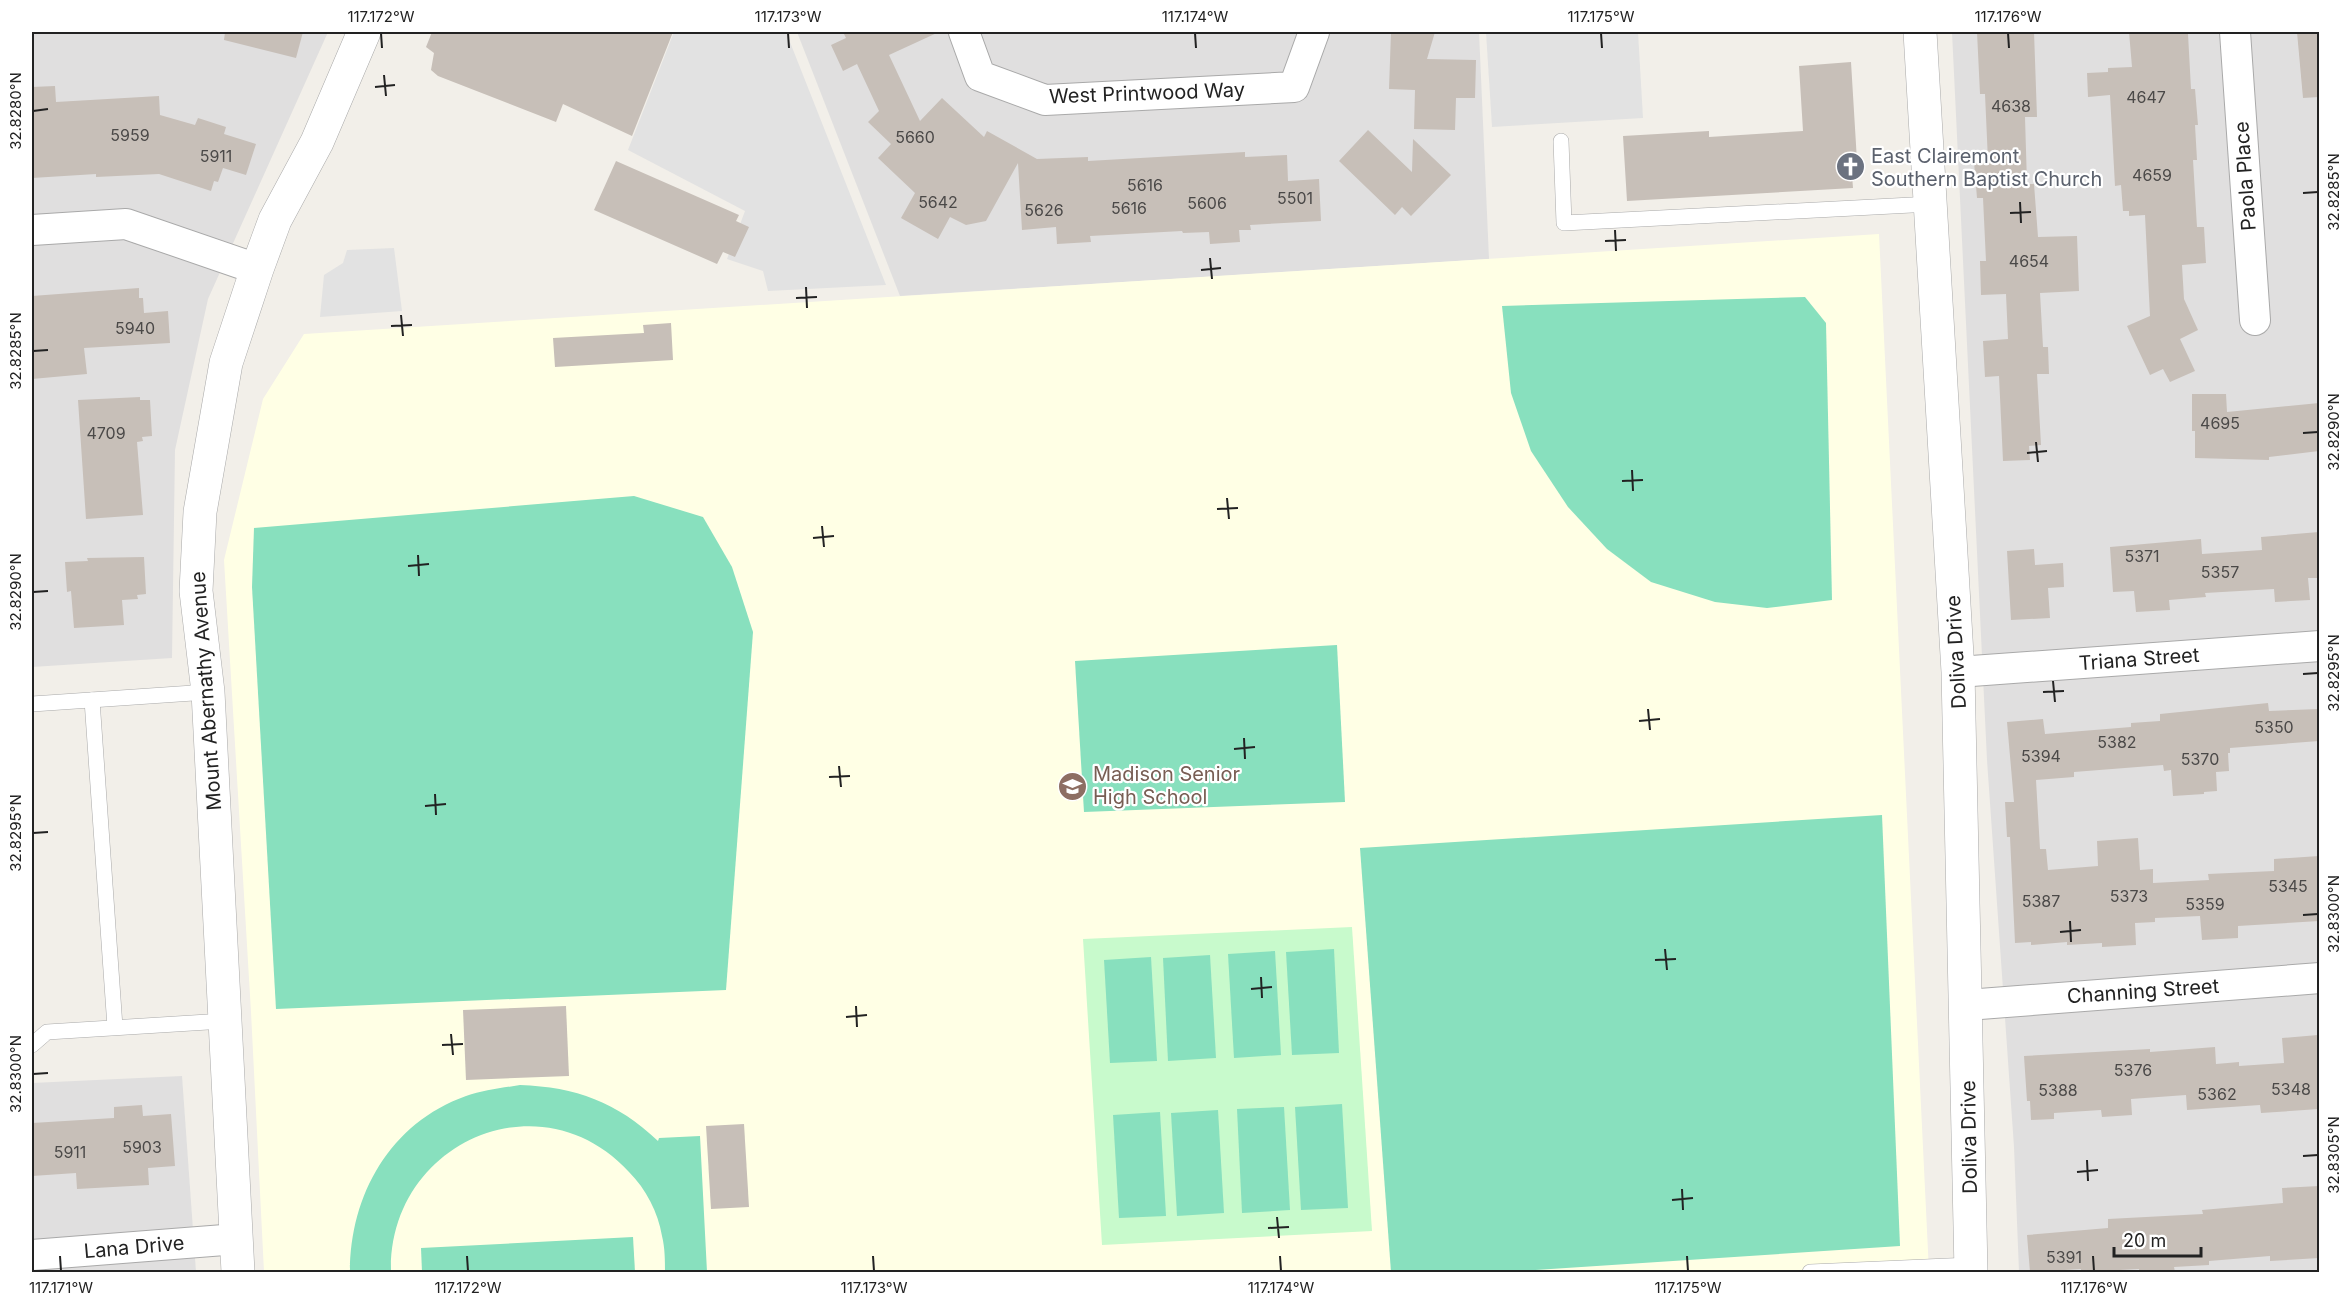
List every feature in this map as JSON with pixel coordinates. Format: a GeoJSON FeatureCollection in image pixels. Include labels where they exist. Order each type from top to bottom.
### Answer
{"type":"FeatureCollection","features":[{"type":"Feature","properties":{"kind":"street","name":"Mount Abernathy Avenue"},"geometry":{"type":"LineString","coordinates":[[238,1272],[208,692],[196,591],[200,512],[226,363],[257,269],[275,220],[316,142],[364,32]]}},
{"type":"Feature","properties":{"kind":"street","name":"West Printwood Way"},"geometry":{"type":"LineString","coordinates":[[964,32],[980,76],[1046,100],[1294,87],[1314,32]]}},
{"type":"Feature","properties":{"kind":"street","name":"Doliva Drive"},"geometry":{"type":"LineString","coordinates":[[1920,32],[1958,672],[1971,1269]]}},
{"type":"Feature","properties":{"kind":"street","name":"Paola Place"},"geometry":{"type":"LineString","coordinates":[[2235,32],[2255,320]]}},
{"type":"Feature","properties":{"kind":"street"},"geometry":{"type":"LineString","coordinates":[[32,230],[126,224],[257,269]]}},
{"type":"Feature","properties":{"kind":"street","name":"Triana Street"},"geometry":{"type":"LineString","coordinates":[[1958,672],[2319,646]]}},
{"type":"Feature","properties":{"kind":"street","name":"Channing Street"},"geometry":{"type":"LineString","coordinates":[[1967,1005],[2319,978]]}},
{"type":"Feature","properties":{"kind":"street","name":"Lana Drive"},"geometry":{"type":"LineString","coordinates":[[32,1256],[237,1239]]}},
{"type":"Feature","properties":{"kind":"lane"},"geometry":{"type":"LineString","coordinates":[[1562,141],[1564,223],[1931,204]]}},
{"type":"Feature","properties":{"kind":"lane"},"geometry":{"type":"LineString","coordinates":[[32,704],[208,692]]}},
{"type":"Feature","properties":{"kind":"lane"},"geometry":{"type":"LineString","coordinates":[[93,700],[115,1028]]}},
{"type":"Feature","properties":{"kind":"lane"},"geometry":{"type":"LineString","coordinates":[[32,1045],[47,1032],[224,1021]]}},
{"type":"Feature","properties":{"kind":"lane"},"geometry":{"type":"LineString","coordinates":[[1810,1272],[1971,1269]]}},
{"type":"Feature","properties":{"kind":"shaded area"},"geometry":{"type":"Polygon","coordinates":[[[32,32],[328,32],[208,299],[175,450],[172,658],[32,667],[32,32]]]}},
{"type":"Feature","properties":{"kind":"shaded area"},"geometry":{"type":"Polygon","coordinates":[[[674,32],[786,32],[886,285],[768,291],[763,271],[727,259],[745,211],[628,150],[674,32]]]}},
{"type":"Feature","properties":{"kind":"shaded area"},"geometry":{"type":"Polygon","coordinates":[[[797,32],[1479,32],[1489,259],[900,296],[797,32]]]}},
{"type":"Feature","properties":{"kind":"shaded area"},"geometry":{"type":"Polygon","coordinates":[[[1486,32],[1638,32],[1643,118],[1492,127],[1486,32]]]}},
{"type":"Feature","properties":{"kind":"shaded area"},"geometry":{"type":"Polygon","coordinates":[[[1952,32],[2319,32],[2319,1272],[2019,1272],[2014,1147],[1987,760],[1952,32]]]}},
{"type":"Feature","properties":{"kind":"shaded area","name":"Madison Senior High School"},"geometry":{"type":"Polygon","coordinates":[[[1879,234],[1929,1272],[264,1272],[224,560],[263,399],[304,334],[1879,234]]]}},
{"type":"Feature","properties":{"kind":"shaded area"},"geometry":{"type":"Polygon","coordinates":[[[394,248],[402,311],[320,317],[324,275],[343,263],[347,250],[394,248]]]}},
{"type":"Feature","properties":{"kind":"shaded area"},"geometry":{"type":"Polygon","coordinates":[[[182,1076],[196,1272],[32,1272],[32,1083],[182,1076]]]}},
{"type":"Feature","properties":{"kind":"green space"},"geometry":{"type":"Polygon","coordinates":[[[1805,297],[1826,323],[1832,600],[1767,608],[1715,602],[1651,582],[1607,549],[1568,507],[1531,451],[1511,393],[1502,306],[1805,297]]]}},
{"type":"Feature","properties":{"kind":"green space"},"geometry":{"type":"Polygon","coordinates":[[[634,496],[703,517],[732,567],[753,632],[726,990],[276,1009],[252,587],[254,528],[634,496]]]}},
{"type":"Feature","properties":{"kind":"green space"},"geometry":{"type":"Polygon","coordinates":[[[1337,645],[1345,802],[1084,812],[1075,661],[1337,645]]]}},
{"type":"Feature","properties":{"kind":"green space"},"geometry":{"type":"Polygon","coordinates":[[[1882,815],[1900,1246],[1506,1272],[1391,1272],[1360,848],[1882,815]]]}},
{"type":"Feature","properties":{"kind":"green space"},"geometry":{"type":"Polygon","coordinates":[[[1352,927],[1372,1231],[1102,1245],[1083,939],[1352,927]]]}},
{"type":"Feature","properties":{"kind":"green space"},"geometry":{"type":"Polygon","coordinates":[[[1334,949],[1339,1053],[1292,1055],[1286,952],[1334,949]]]}},
{"type":"Feature","properties":{"kind":"green space"},"geometry":{"type":"Polygon","coordinates":[[[1275,951],[1281,1055],[1234,1058],[1228,954],[1275,951]]]}},
{"type":"Feature","properties":{"kind":"green space"},"geometry":{"type":"Polygon","coordinates":[[[1210,955],[1216,1058],[1168,1061],[1163,958],[1210,955]]]}},
{"type":"Feature","properties":{"kind":"green space"},"geometry":{"type":"Polygon","coordinates":[[[1151,957],[1157,1061],[1110,1063],[1104,960],[1151,957]]]}},
{"type":"Feature","properties":{"kind":"green space"},"geometry":{"type":"Polygon","coordinates":[[[520,1085],[559,1089],[595,1099],[627,1116],[658,1141],[659,1138],[700,1136],[707,1272],[665,1272],[663,1241],[658,1218],[650,1201],[629,1172],[593,1143],[554,1129],[514,1127],[476,1137],[442,1158],[415,1188],[397,1227],[391,1272],[350,1272],[357,1216],[380,1165],[396,1143],[416,1124],[439,1108],[472,1094],[520,1085]]]}},
{"type":"Feature","properties":{"kind":"green space"},"geometry":{"type":"Polygon","coordinates":[[[1342,1104],[1348,1208],[1301,1210],[1295,1107],[1342,1104]]]}},
{"type":"Feature","properties":{"kind":"green space"},"geometry":{"type":"Polygon","coordinates":[[[1284,1107],[1290,1210],[1242,1213],[1237,1109],[1284,1107]]]}},
{"type":"Feature","properties":{"kind":"green space"},"geometry":{"type":"Polygon","coordinates":[[[1218,1110],[1224,1213],[1177,1216],[1171,1113],[1218,1110]]]}},
{"type":"Feature","properties":{"kind":"green space"},"geometry":{"type":"Polygon","coordinates":[[[1160,1112],[1166,1216],[1119,1218],[1113,1115],[1160,1112]]]}},
{"type":"Feature","properties":{"kind":"green space"},"geometry":{"type":"Polygon","coordinates":[[[633,1237],[635,1272],[422,1272],[421,1248],[633,1237]]]}},
{"type":"Feature","properties":{"kind":"building"},"geometry":{"type":"Polygon","coordinates":[[[225,32],[303,32],[296,58],[224,40],[225,32]]]}},
{"type":"Feature","properties":{"kind":"building"},"geometry":{"type":"Polygon","coordinates":[[[432,32],[673,32],[632,136],[563,104],[556,122],[438,76],[431,70],[434,53],[426,47],[432,32]]]}},
{"type":"Feature","properties":{"kind":"building"},"geometry":{"type":"Polygon","coordinates":[[[843,32],[939,32],[889,55],[920,121],[942,98],[984,137],[987,131],[1037,159],[1088,157],[1088,161],[1245,152],[1245,157],[1287,155],[1288,181],[1319,179],[1321,221],[1250,225],[1251,230],[1239,230],[1240,242],[1210,244],[1209,232],[1183,233],[1182,231],[1090,236],[1091,242],[1057,244],[1056,227],[1022,230],[1018,163],[986,221],[966,225],[950,217],[938,239],[901,218],[915,193],[878,158],[891,144],[868,122],[879,111],[857,64],[843,71],[831,45],[846,38],[843,32]]]}},
{"type":"Feature","properties":{"kind":"building"},"geometry":{"type":"Polygon","coordinates":[[[1391,32],[1435,32],[1427,59],[1476,60],[1475,98],[1456,98],[1455,130],[1414,129],[1415,90],[1389,89],[1391,32]]]}},
{"type":"Feature","properties":{"kind":"building"},"geometry":{"type":"Polygon","coordinates":[[[1977,32],[2034,32],[2037,117],[2025,117],[2027,184],[2034,184],[2038,237],[2077,236],[2079,291],[2040,293],[2043,347],[2048,347],[2049,374],[2037,374],[2041,445],[2029,446],[2030,460],[2003,461],[1999,376],[1985,377],[1983,341],[2008,339],[2006,294],[1981,295],[1980,261],[1986,261],[1983,198],[1977,198],[1974,162],[1988,161],[1985,94],[1980,94],[1977,32]]]}},
{"type":"Feature","properties":{"kind":"building"},"geometry":{"type":"Polygon","coordinates":[[[2129,32],[2188,34],[2191,89],[2195,89],[2198,125],[2195,125],[2197,160],[2193,160],[2197,227],[2204,227],[2206,263],[2182,265],[2184,299],[2198,330],[2180,339],[2195,371],[2170,382],[2163,369],[2150,375],[2127,326],[2150,316],[2145,215],[2129,216],[2129,211],[2123,211],[2121,185],[2115,186],[2110,95],[2088,97],[2087,73],[2108,72],[2108,68],[2132,67],[2129,32]]]}},
{"type":"Feature","properties":{"kind":"building"},"geometry":{"type":"Polygon","coordinates":[[[2297,32],[2319,32],[2319,97],[2303,98],[2297,32]]]}},
{"type":"Feature","properties":{"kind":"building"},"geometry":{"type":"Polygon","coordinates":[[[1851,62],[1857,161],[1851,162],[1853,188],[1627,201],[1623,136],[1709,131],[1709,137],[1803,131],[1799,66],[1851,62]]]}},
{"type":"Feature","properties":{"kind":"building"},"geometry":{"type":"Polygon","coordinates":[[[55,86],[56,102],[159,96],[160,115],[195,125],[198,118],[226,127],[224,134],[256,144],[246,175],[223,168],[218,182],[214,181],[211,191],[159,174],[96,177],[96,174],[32,178],[32,87],[55,86]]]}},
{"type":"Feature","properties":{"kind":"building"},"geometry":{"type":"Polygon","coordinates":[[[1368,130],[1412,172],[1413,139],[1451,175],[1411,216],[1402,207],[1395,215],[1339,161],[1368,130]]]}},
{"type":"Feature","properties":{"kind":"building"},"geometry":{"type":"Polygon","coordinates":[[[616,161],[739,215],[736,221],[749,227],[735,257],[723,252],[717,264],[594,210],[616,161]]]}},
{"type":"Feature","properties":{"kind":"building"},"geometry":{"type":"Polygon","coordinates":[[[139,288],[139,298],[143,298],[144,313],[168,311],[170,343],[84,348],[87,374],[32,379],[32,296],[139,288]]]}},
{"type":"Feature","properties":{"kind":"building"},"geometry":{"type":"Polygon","coordinates":[[[671,323],[673,360],[555,367],[553,338],[644,333],[643,325],[671,323]]]}},
{"type":"Feature","properties":{"kind":"building"},"geometry":{"type":"Polygon","coordinates":[[[2192,394],[2226,394],[2227,412],[2319,403],[2319,451],[2269,457],[2269,460],[2195,458],[2192,394]]]}},
{"type":"Feature","properties":{"kind":"building"},"geometry":{"type":"Polygon","coordinates":[[[140,397],[140,400],[150,400],[152,436],[142,437],[143,441],[137,442],[143,515],[86,519],[78,400],[140,397]]]}},
{"type":"Feature","properties":{"kind":"building"},"geometry":{"type":"Polygon","coordinates":[[[2319,532],[2319,578],[2308,578],[2310,600],[2275,602],[2274,589],[2205,593],[2206,597],[2169,600],[2170,610],[2136,612],[2134,591],[2113,592],[2110,547],[2201,539],[2202,554],[2262,550],[2261,537],[2319,532]]]}},
{"type":"Feature","properties":{"kind":"building"},"geometry":{"type":"Polygon","coordinates":[[[2034,549],[2035,565],[2063,563],[2064,587],[2048,588],[2050,618],[2011,620],[2007,551],[2034,549]]]}},
{"type":"Feature","properties":{"kind":"building"},"geometry":{"type":"Polygon","coordinates":[[[144,557],[146,594],[137,595],[138,599],[122,600],[124,625],[74,628],[71,591],[67,592],[65,562],[88,561],[87,558],[144,557]]]}},
{"type":"Feature","properties":{"kind":"building"},"geometry":{"type":"Polygon","coordinates":[[[2268,703],[2269,711],[2319,709],[2319,741],[2230,748],[2229,771],[2216,772],[2217,791],[2204,792],[2204,794],[2173,796],[2171,770],[2164,771],[2163,765],[2074,772],[2074,777],[2036,780],[2040,849],[2046,849],[2048,870],[2098,866],[2097,841],[2138,838],[2140,870],[2153,869],[2153,883],[2209,880],[2208,874],[2274,871],[2274,859],[2319,856],[2319,921],[2238,926],[2238,938],[2202,940],[2200,916],[2155,918],[2155,922],[2135,923],[2136,945],[2102,947],[2102,943],[2067,945],[2067,942],[2031,945],[2031,942],[2015,943],[2010,837],[2007,837],[2005,802],[2014,802],[2007,722],[2043,719],[2045,734],[2131,727],[2131,723],[2160,721],[2160,714],[2268,703]]]}},
{"type":"Feature","properties":{"kind":"building"},"geometry":{"type":"Polygon","coordinates":[[[566,1006],[569,1076],[466,1080],[463,1010],[566,1006]]]}},
{"type":"Feature","properties":{"kind":"building"},"geometry":{"type":"Polygon","coordinates":[[[2318,1035],[2319,1109],[2261,1113],[2260,1105],[2187,1110],[2186,1095],[2131,1099],[2132,1115],[2102,1117],[2101,1110],[2054,1113],[2054,1119],[2031,1120],[2030,1101],[2027,1101],[2024,1056],[2150,1049],[2150,1052],[2215,1047],[2216,1064],[2239,1062],[2239,1066],[2284,1063],[2282,1038],[2318,1035]]]}},
{"type":"Feature","properties":{"kind":"building"},"geometry":{"type":"Polygon","coordinates":[[[142,1105],[143,1116],[171,1114],[175,1166],[148,1168],[149,1185],[77,1189],[76,1173],[32,1176],[32,1123],[114,1118],[114,1107],[142,1105]]]}},
{"type":"Feature","properties":{"kind":"building"},"geometry":{"type":"Polygon","coordinates":[[[744,1124],[749,1207],[711,1209],[706,1126],[744,1124]]]}},
{"type":"Feature","properties":{"kind":"building"},"geometry":{"type":"Polygon","coordinates":[[[2319,1186],[2319,1258],[2270,1261],[2270,1256],[2209,1261],[2209,1265],[2174,1267],[2175,1272],[2139,1272],[2139,1269],[2081,1272],[2081,1269],[2030,1272],[2027,1235],[2108,1228],[2108,1219],[2203,1214],[2202,1210],[2283,1203],[2282,1188],[2319,1186]]]}},
{"type":"Feature","properties":{"kind":"place","name":"East Clairemont Southern Baptist Church"},"geometry":{"type":"Point","coordinates":[1850,167]}},
{"type":"Feature","properties":{"kind":"place","name":"Madison Senior High School"},"geometry":{"type":"Point","coordinates":[1072,786]}}]}
